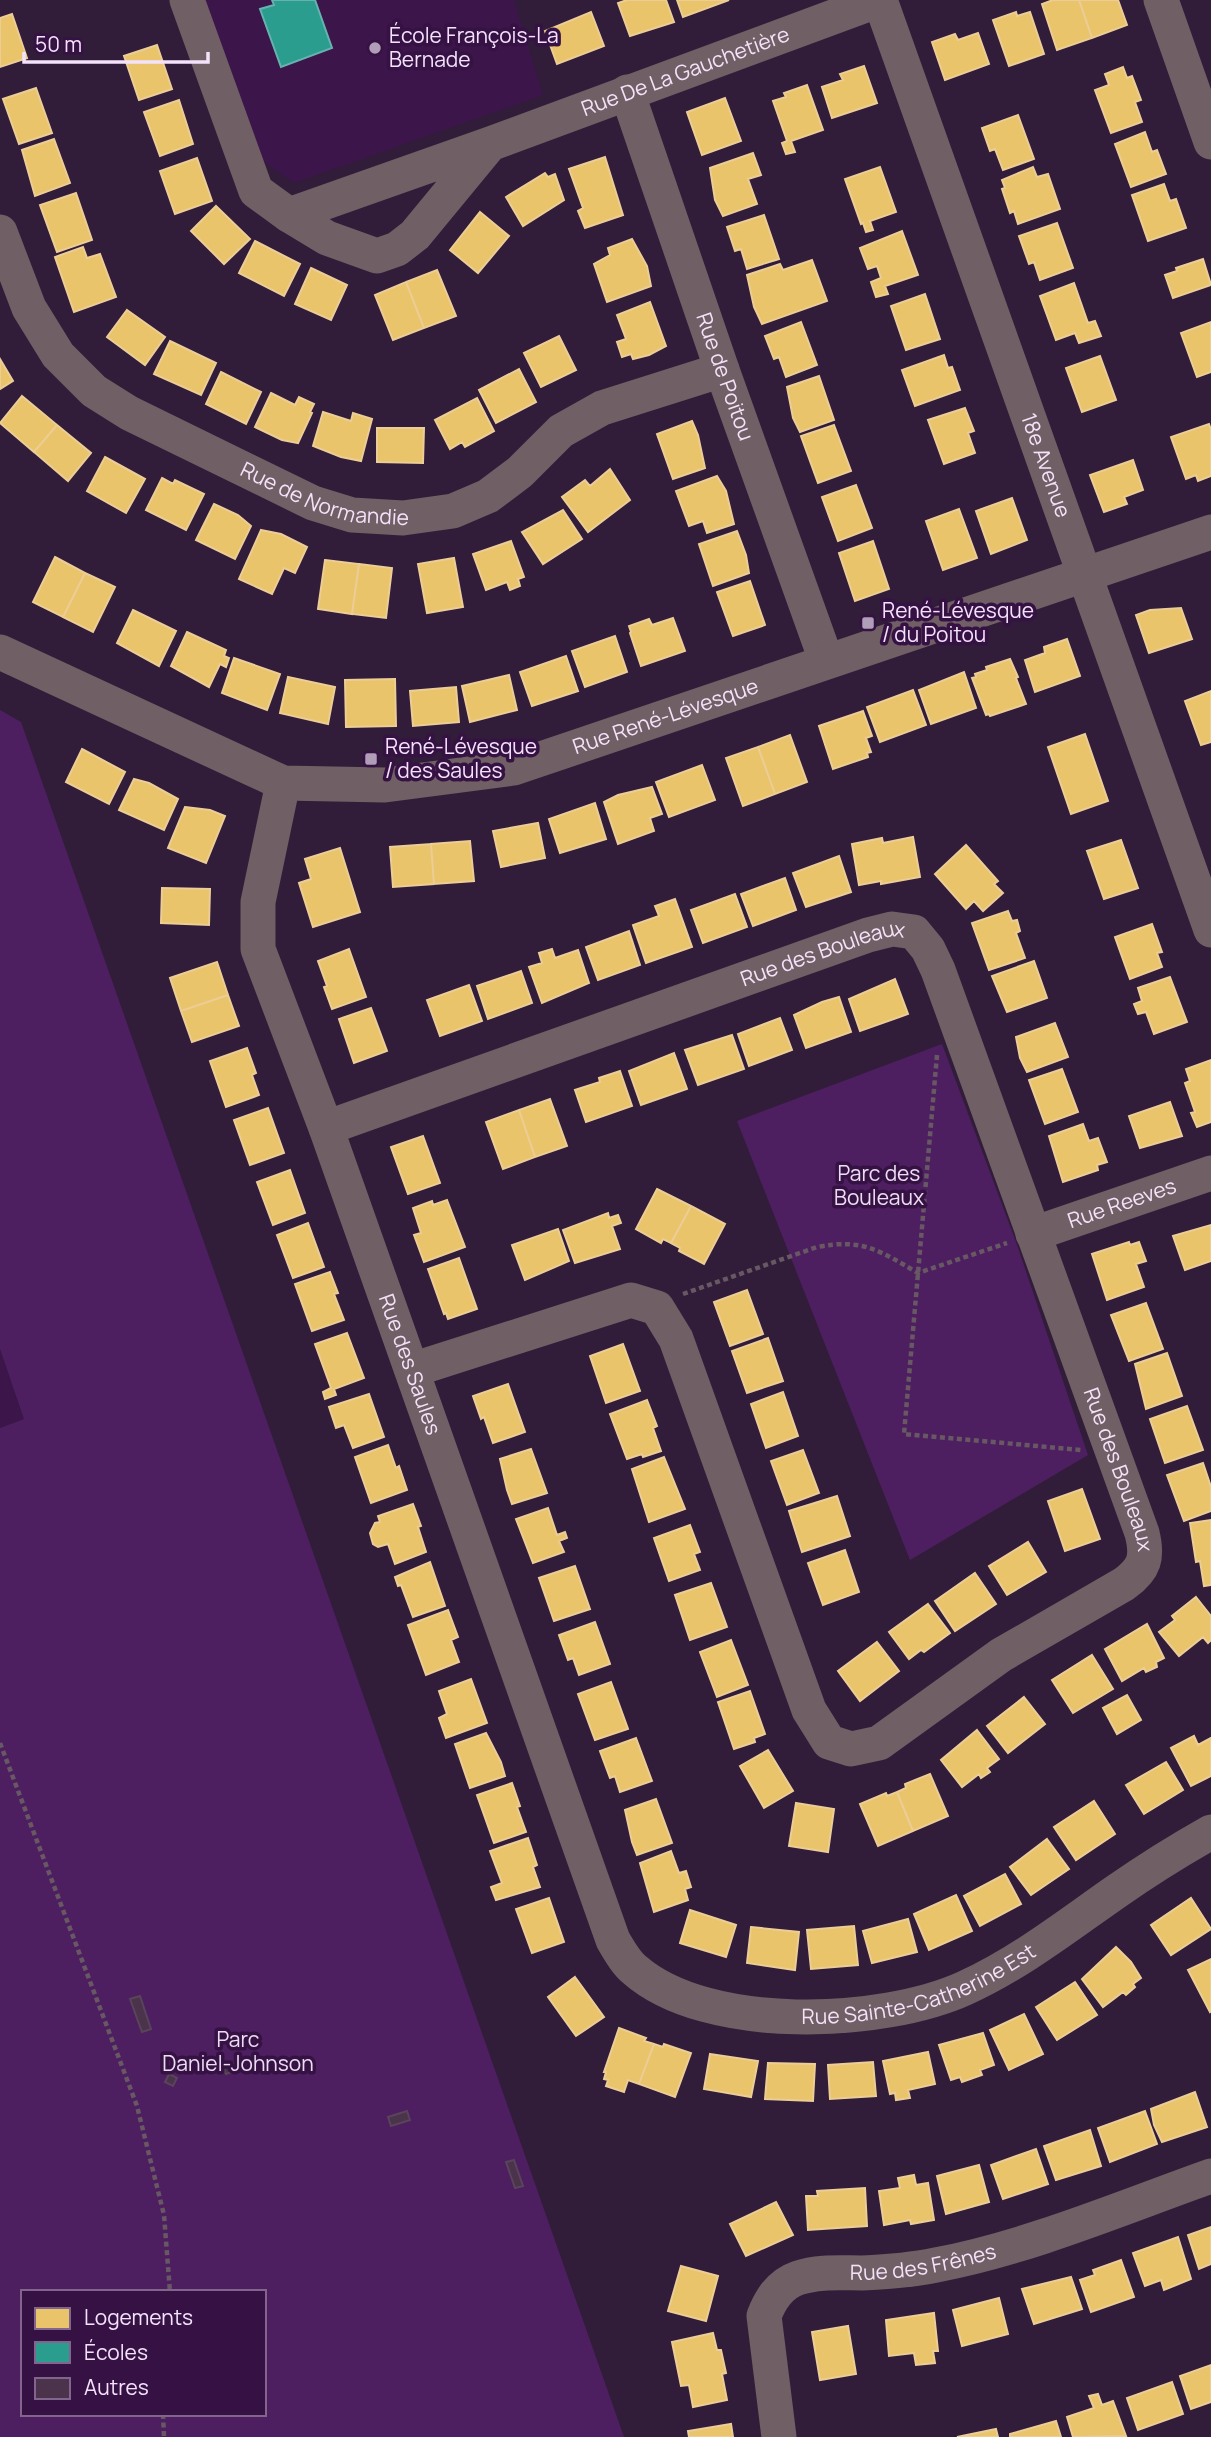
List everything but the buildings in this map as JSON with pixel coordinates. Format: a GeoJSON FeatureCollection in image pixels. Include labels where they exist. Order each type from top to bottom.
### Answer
{"type":"FeatureCollection","features":[{"type":"Feature","properties":{"kind":"street"},"geometry":{"type":"LineString","coordinates":[[187,0],[256,191],[289,215]]}},
{"type":"Feature","properties":{"kind":"street","name":"Rue De La Gauchetière"},"geometry":{"type":"LineString","coordinates":[[289,215],[880,0]]}},
{"type":"Feature","properties":{"kind":"street","name":"18e Avenue"},"geometry":{"type":"LineString","coordinates":[[880,0],[1211,930]]}},
{"type":"Feature","properties":{"kind":"street"},"geometry":{"type":"LineString","coordinates":[[1161,0],[1211,142]]}},
{"type":"Feature","properties":{"kind":"street","name":"Rue de Poitou"},"geometry":{"type":"LineString","coordinates":[[627,92],[722,370],[827,660]]}},
{"type":"Feature","properties":{"kind":"street","name":"Rue De La Gauchetière"},"geometry":{"type":"LineString","coordinates":[[289,215],[327,238],[377,256],[397,249],[415,235],[490,144]]}},
{"type":"Feature","properties":{"kind":"street","name":"Rue de Normandie"},"geometry":{"type":"LineString","coordinates":[[0,232],[29,308],[58,355],[94,391],[129,413],[313,503],[352,515],[403,518],[453,511],[488,496],[520,472],[561,431],[602,408],[722,370]]}},
{"type":"Feature","properties":{"kind":"street","name":"Rue René-Lévesque"},"geometry":{"type":"LineString","coordinates":[[0,652],[283,783],[385,785],[514,768],[1211,531]]}},
{"type":"Feature","properties":{"kind":"street","name":"Rue des Saules"},"geometry":{"type":"LineString","coordinates":[[283,783],[258,902],[258,948],[326,1128],[613,1940]]}},
{"type":"Feature","properties":{"kind":"street","name":"Rue des Bouleaux"},"geometry":{"type":"LineString","coordinates":[[326,1128],[869,935],[892,929],[914,932],[929,949],[939,970],[1142,1532],[1146,1549],[1144,1565],[1137,1575],[1001,1655],[879,1742],[851,1749],[829,1741],[809,1710],[676,1339],[657,1308],[649,1305]]}},
{"type":"Feature","properties":{"kind":"street","name":"Rue Reeves"},"geometry":{"type":"LineString","coordinates":[[1033,1234],[1211,1173]]}},
{"type":"Feature","properties":{"kind":"street"},"geometry":{"type":"LineString","coordinates":[[412,1370],[631,1300],[649,1305]]}},
{"type":"Feature","properties":{"kind":"street","name":"Rue Sainte-Catherine Est"},"geometry":{"type":"LineString","coordinates":[[613,1940],[633,1969],[669,1993],[733,2012],[811,2017],[886,2011],[964,1989],[1013,1962],[1118,1890],[1211,1832]]}},
{"type":"Feature","properties":{"kind":"street","name":"Rue des Frênes"},"geometry":{"type":"LineString","coordinates":[[779,2437],[764,2316],[770,2301],[795,2278],[812,2274],[884,2272],[981,2255],[1211,2176]]}},
{"type":"Feature","properties":{"kind":"path"},"geometry":{"type":"LineString","coordinates":[[937,1053],[904,1434],[1113,1453]]}},
{"type":"Feature","properties":{"kind":"path"},"geometry":{"type":"LineString","coordinates":[[649,1305],[817,1247],[839,1242],[859,1243],[918,1273],[1033,1234]]}},
{"type":"Feature","properties":{"kind":"path"},"geometry":{"type":"LineString","coordinates":[[0,1744],[137,2106],[164,2215],[170,2290]]}},
{"type":"Feature","properties":{"kind":"path"},"geometry":{"type":"LineString","coordinates":[[163,2416],[164,2437]]}},
{"type":"Feature","properties":{"kind":"shaded area","name":"École François-La Bernade"},"geometry":{"type":"Polygon","coordinates":[[[203,0],[514,0],[543,95],[294,183],[264,162],[203,0]]]}},
{"type":"Feature","properties":{"kind":"shaded area"},"geometry":{"type":"Polygon","coordinates":[[[0,1349],[24,1419],[0,1428],[0,1349]]]}},
{"type":"Feature","properties":{"kind":"green space","name":"Parc Daniel-Johnson"},"geometry":{"type":"Polygon","coordinates":[[[0,710],[21,722],[624,2437],[0,2437],[0,1428],[24,1419],[0,1349],[0,710]]]}},
{"type":"Feature","properties":{"kind":"green space","name":"Parc des Bouleaux"},"geometry":{"type":"Polygon","coordinates":[[[942,1044],[1016,1242],[1088,1455],[910,1560],[737,1121],[942,1044]]]}},
{"type":"Feature","properties":{"kind":"place","name":"École François-La Bernade"},"geometry":{"type":"Point","coordinates":[375,48]}},
{"type":"Feature","properties":{"kind":"place","name":"René-Lévesque / du Poitou"},"geometry":{"type":"Point","coordinates":[868,623]}},
{"type":"Feature","properties":{"kind":"place","name":"René-Lévesque / des Saules"},"geometry":{"type":"Point","coordinates":[371,759]}}]}
